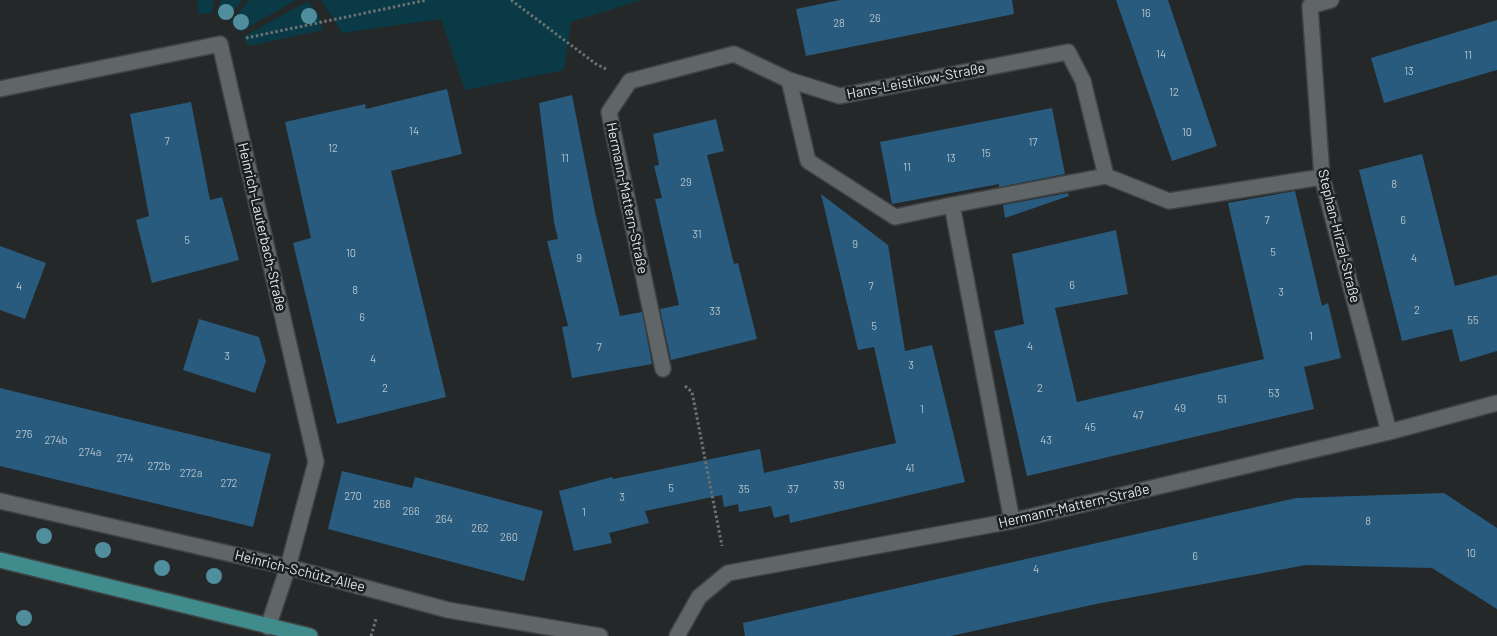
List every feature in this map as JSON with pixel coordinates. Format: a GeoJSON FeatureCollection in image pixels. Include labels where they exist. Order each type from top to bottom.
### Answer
{"type":"FeatureCollection","features":[{"type":"Feature","properties":{"kind":"main road"},"geometry":{"type":"LineString","coordinates":[[0,560],[310,636]]}},
{"type":"Feature","properties":{"kind":"street","name":"Stephan-Hirzel-Straße"},"geometry":{"type":"LineString","coordinates":[[1331,0],[1310,6],[1322,177],[1389,432]]}},
{"type":"Feature","properties":{"kind":"street"},"geometry":{"type":"LineString","coordinates":[[0,90],[220,44]]}},
{"type":"Feature","properties":{"kind":"street","name":"Heinrich-Lauterbach-Straße"},"geometry":{"type":"LineString","coordinates":[[220,44],[316,462],[288,567],[268,627]]}},
{"type":"Feature","properties":{"kind":"street","name":"Hans-Leistikow-Straße"},"geometry":{"type":"LineString","coordinates":[[789,80],[840,96],[1068,52],[1083,81],[1106,176]]}},
{"type":"Feature","properties":{"kind":"street"},"geometry":{"type":"LineString","coordinates":[[630,81],[734,54],[789,80],[808,161],[895,217],[1106,176],[1169,201],[1322,177]]}},
{"type":"Feature","properties":{"kind":"street","name":"Hermann-Mattern-Straße"},"geometry":{"type":"LineString","coordinates":[[630,81],[609,112],[663,368]]}},
{"type":"Feature","properties":{"kind":"street"},"geometry":{"type":"LineString","coordinates":[[952,205],[1012,521]]}},
{"type":"Feature","properties":{"kind":"street","name":"Hermann-Mattern-Straße"},"geometry":{"type":"LineString","coordinates":[[677,636],[699,597],[728,574],[1012,521],[1389,432],[1497,403]]}},
{"type":"Feature","properties":{"kind":"street","name":"Heinrich-Schütz-Allee"},"geometry":{"type":"LineString","coordinates":[[0,501],[288,567],[448,610],[600,636]]}},
{"type":"Feature","properties":{"kind":"path"},"geometry":{"type":"LineString","coordinates":[[220,44],[427,0]]}},
{"type":"Feature","properties":{"kind":"path"},"geometry":{"type":"LineString","coordinates":[[511,0],[596,64],[630,81]]}},
{"type":"Feature","properties":{"kind":"path"},"geometry":{"type":"LineString","coordinates":[[663,368],[692,392],[728,574]]}},
{"type":"Feature","properties":{"kind":"shaded area"},"geometry":{"type":"Polygon","coordinates":[[[197,0],[214,0],[212,13],[199,14],[197,0]]]}},
{"type":"Feature","properties":{"kind":"shaded area"},"geometry":{"type":"Polygon","coordinates":[[[221,0],[242,0],[228,18],[217,15],[221,0]]]}},
{"type":"Feature","properties":{"kind":"shaded area"},"geometry":{"type":"Polygon","coordinates":[[[249,0],[296,0],[240,32],[231,22],[249,0]]]}},
{"type":"Feature","properties":{"kind":"shaded area"},"geometry":{"type":"Polygon","coordinates":[[[321,0],[641,0],[571,22],[564,70],[465,90],[441,19],[342,33],[321,0]]]}},
{"type":"Feature","properties":{"kind":"shaded area"},"geometry":{"type":"Polygon","coordinates":[[[308,1],[318,15],[323,30],[249,46],[243,37],[308,1]]]}},
{"type":"Feature","properties":{"kind":"building"},"geometry":{"type":"Polygon","coordinates":[[[840,0],[1012,0],[1014,14],[806,56],[796,9],[840,0]]]}},
{"type":"Feature","properties":{"kind":"building"},"geometry":{"type":"Polygon","coordinates":[[[1116,0],[1168,0],[1217,146],[1172,161],[1116,0]]]}},
{"type":"Feature","properties":{"kind":"building"},"geometry":{"type":"Polygon","coordinates":[[[1497,20],[1497,70],[1384,103],[1371,58],[1497,20]]]}},
{"type":"Feature","properties":{"kind":"building"},"geometry":{"type":"Polygon","coordinates":[[[447,89],[462,154],[391,171],[446,397],[337,424],[293,243],[311,238],[285,122],[365,104],[366,109],[447,89]]]}},
{"type":"Feature","properties":{"kind":"building"},"geometry":{"type":"Polygon","coordinates":[[[572,95],[595,212],[620,316],[642,312],[652,364],[572,378],[562,327],[568,326],[547,241],[558,239],[554,222],[539,103],[572,95]]]}},
{"type":"Feature","properties":{"kind":"building"},"geometry":{"type":"Polygon","coordinates":[[[191,102],[210,200],[222,197],[239,260],[152,283],[136,220],[149,216],[130,114],[191,102]]]}},
{"type":"Feature","properties":{"kind":"building"},"geometry":{"type":"Polygon","coordinates":[[[1052,108],[1065,174],[999,187],[999,184],[892,204],[880,142],[1052,108]]]}},
{"type":"Feature","properties":{"kind":"building"},"geometry":{"type":"Polygon","coordinates":[[[716,119],[724,151],[707,155],[734,264],[738,263],[757,339],[671,360],[660,309],[679,305],[655,199],[662,198],[654,166],[659,165],[653,134],[716,119]]]}},
{"type":"Feature","properties":{"kind":"building"},"geometry":{"type":"Polygon","coordinates":[[[1422,154],[1455,286],[1497,275],[1497,351],[1460,362],[1452,329],[1402,341],[1359,170],[1422,154]]]}},
{"type":"Feature","properties":{"kind":"building"},"geometry":{"type":"Polygon","coordinates":[[[1295,191],[1322,306],[1328,303],[1341,358],[1304,367],[1314,409],[1027,476],[994,331],[1024,324],[1012,254],[1116,230],[1128,294],[1055,308],[1077,402],[1264,359],[1228,203],[1295,191]]]}},
{"type":"Feature","properties":{"kind":"building"},"geometry":{"type":"Polygon","coordinates":[[[1068,193],[1069,196],[1005,218],[1003,205],[1068,193]]]}},
{"type":"Feature","properties":{"kind":"building"},"geometry":{"type":"Polygon","coordinates":[[[821,194],[888,245],[905,351],[932,345],[965,482],[790,523],[789,514],[774,518],[771,506],[739,512],[738,504],[724,507],[722,495],[645,511],[649,523],[609,533],[612,543],[574,551],[559,491],[612,477],[613,479],[760,449],[764,473],[896,443],[874,347],[858,350],[821,194]]]}},
{"type":"Feature","properties":{"kind":"building"},"geometry":{"type":"Polygon","coordinates":[[[0,246],[46,263],[25,319],[0,310],[0,246]]]}},
{"type":"Feature","properties":{"kind":"building"},"geometry":{"type":"Polygon","coordinates":[[[199,319],[259,337],[266,361],[255,393],[183,370],[199,319]]]}},
{"type":"Feature","properties":{"kind":"building"},"geometry":{"type":"Polygon","coordinates":[[[0,388],[271,454],[253,527],[0,466],[0,388]]]}},
{"type":"Feature","properties":{"kind":"building"},"geometry":{"type":"Polygon","coordinates":[[[342,471],[412,488],[415,477],[543,511],[524,581],[328,529],[342,471]]]}},
{"type":"Feature","properties":{"kind":"building"},"geometry":{"type":"Polygon","coordinates":[[[1444,493],[1497,528],[1497,609],[1432,568],[1306,565],[1096,604],[951,636],[745,636],[743,623],[1296,498],[1444,493]]]}}]}
